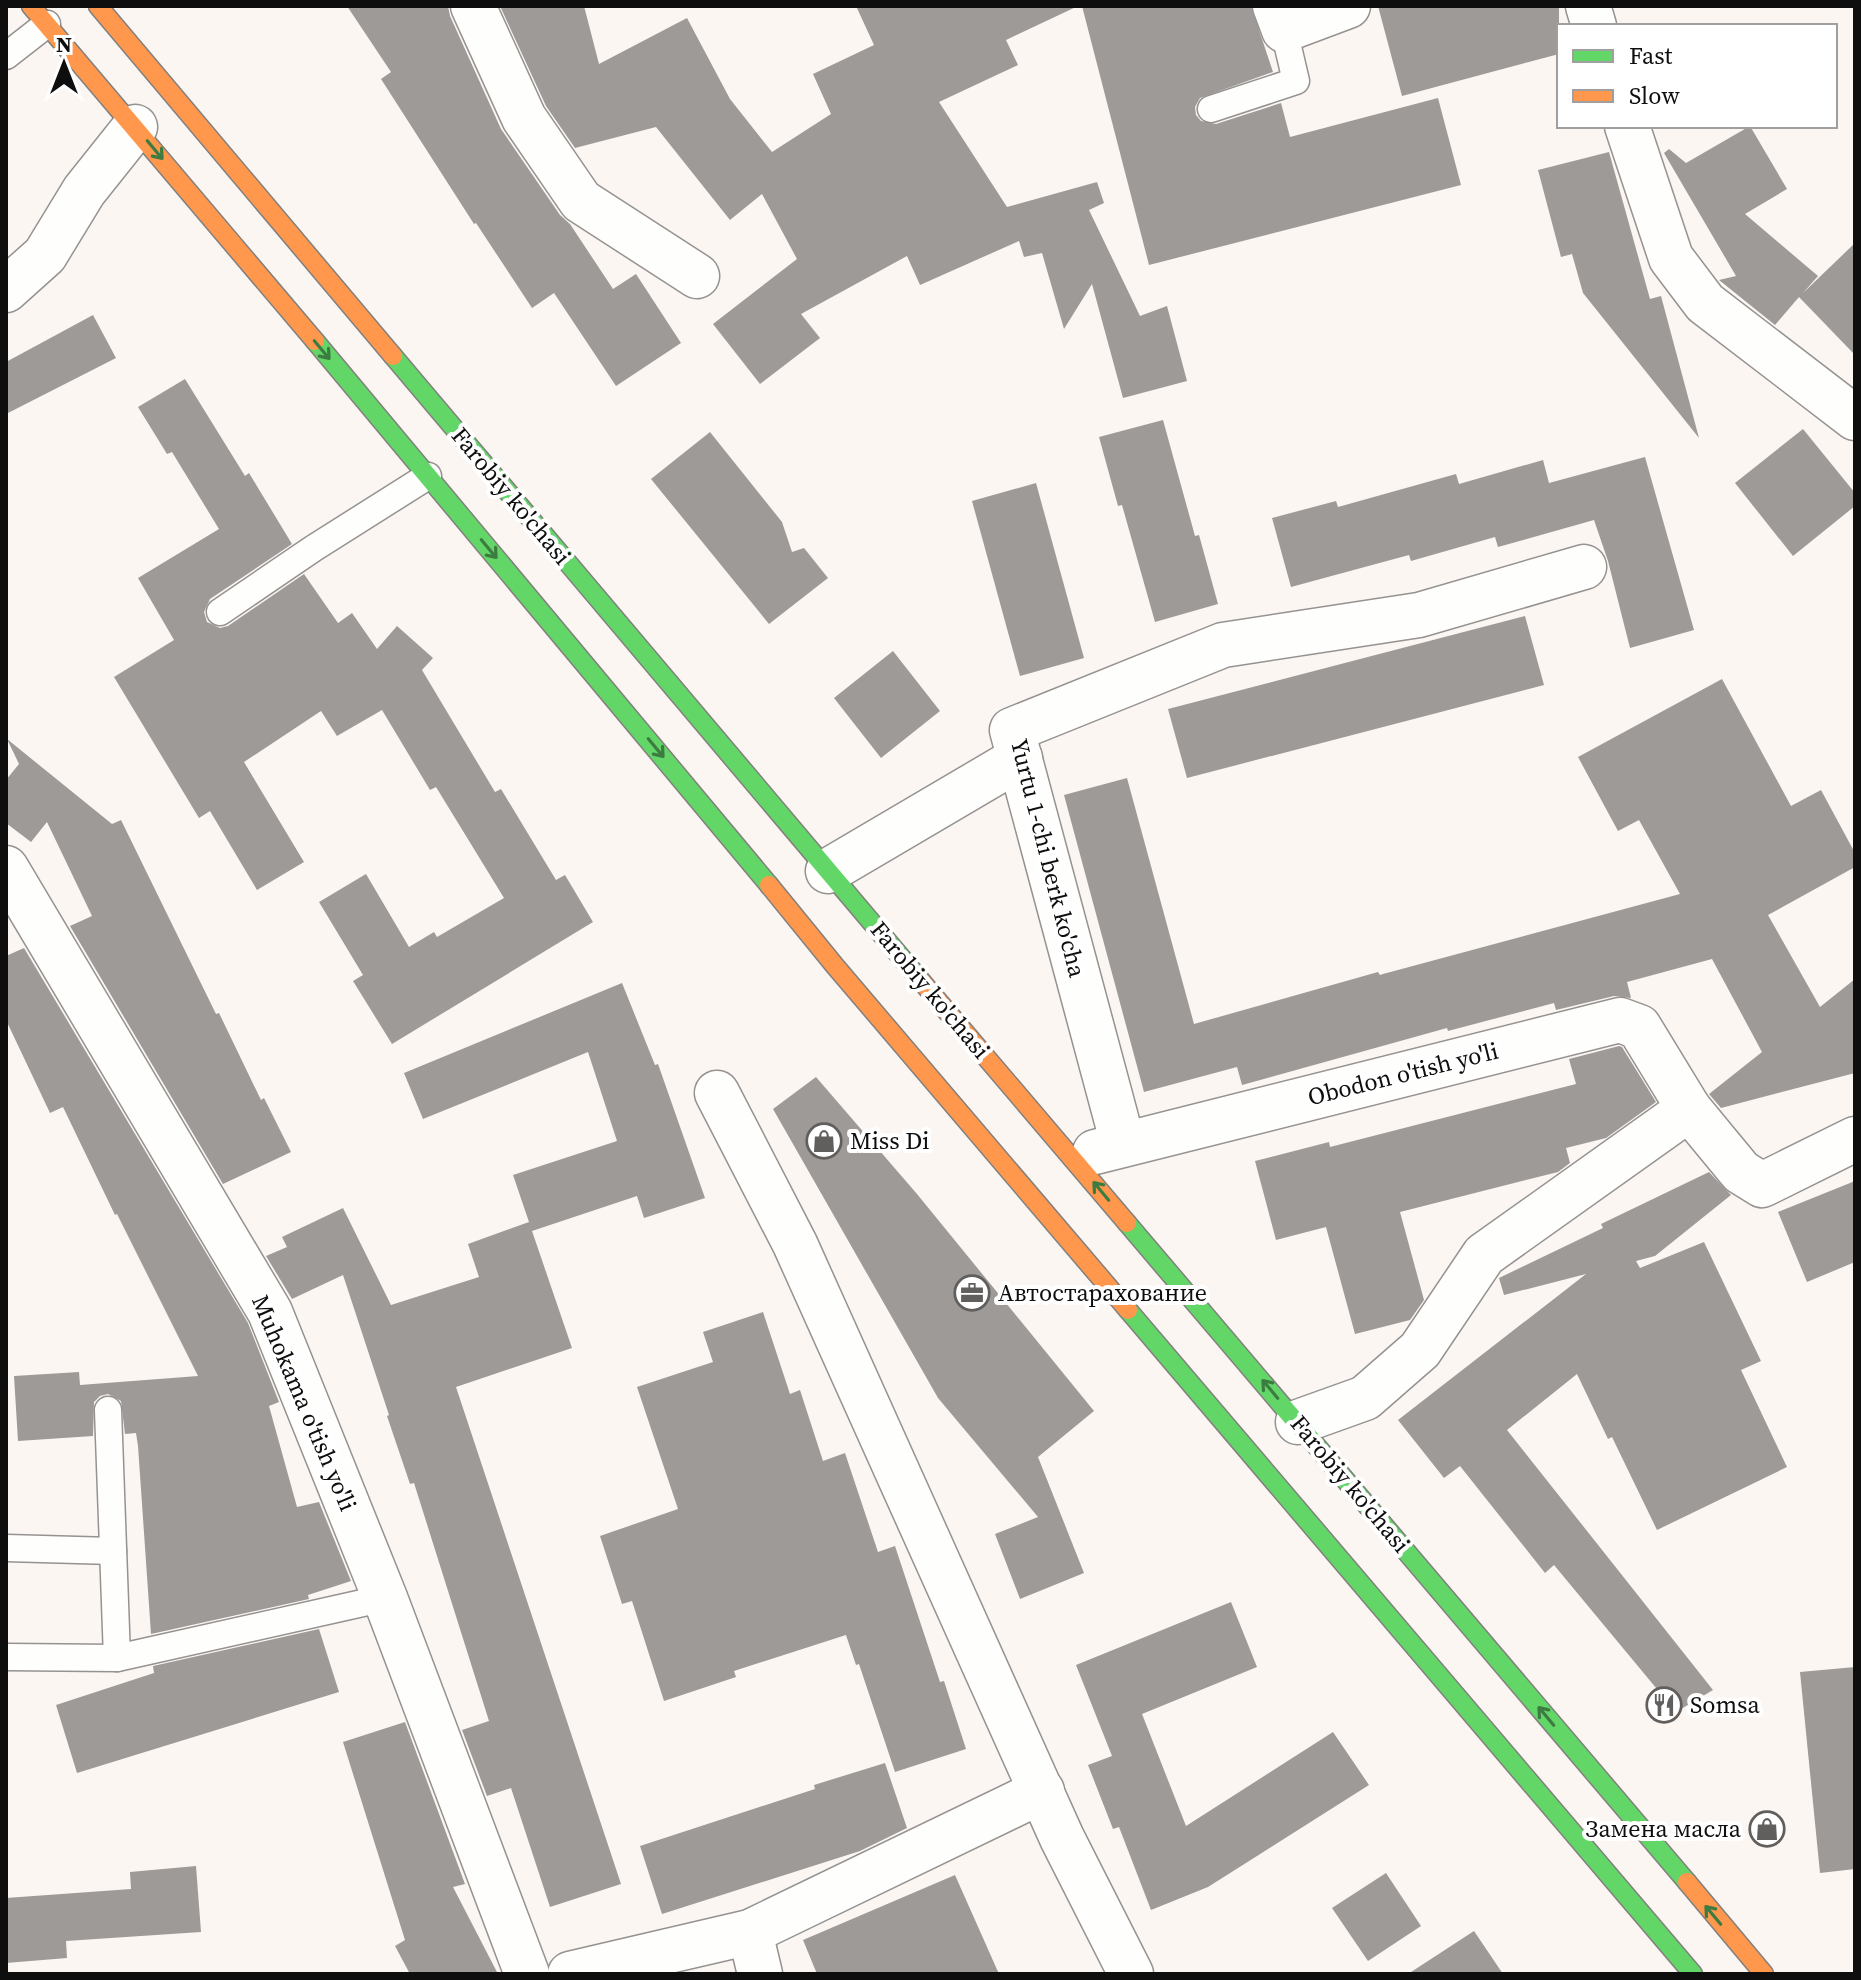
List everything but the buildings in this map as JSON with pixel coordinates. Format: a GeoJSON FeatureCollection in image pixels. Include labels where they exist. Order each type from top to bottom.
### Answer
{"type":"FeatureCollection","features":[{"type":"Feature","properties":{"kind":"main road","name":"Farobiy ko'chasi"},"geometry":{"type":"LineString","coordinates":[[98,6],[1764,1974]]}},
{"type":"Feature","properties":{"kind":"main road"},"geometry":{"type":"LineString","coordinates":[[39,15],[428,476],[835,966],[1693,1974]]}},
{"type":"Feature","properties":{"kind":"street"},"geometry":{"type":"LineString","coordinates":[[473,6],[524,118],[581,201],[697,276]]}},
{"type":"Feature","properties":{"kind":"street"},"geometry":{"type":"LineString","coordinates":[[1280,18],[1348,6]]}},
{"type":"Feature","properties":{"kind":"street"},"geometry":{"type":"LineString","coordinates":[[6,290],[45,255],[84,191],[135,127]]}},
{"type":"Feature","properties":{"kind":"street"},"geometry":{"type":"LineString","coordinates":[[1628,128],[1671,258],[1705,303],[1855,418]]}},
{"type":"Feature","properties":{"kind":"street","name":"Yurtu 1-chi berk ko'cha"},"geometry":{"type":"LineString","coordinates":[[1123,1144],[1012,730],[1223,645],[1419,615],[1584,567]]}},
{"type":"Feature","properties":{"kind":"street"},"geometry":{"type":"LineString","coordinates":[[828,871],[1020,758]]}},
{"type":"Feature","properties":{"kind":"street","name":"Muhokama o'tish yo'li"},"geometry":{"type":"LineString","coordinates":[[6,868],[270,1312],[385,1598],[527,1974]]}},
{"type":"Feature","properties":{"kind":"street","name":"Obodon o'tish yo'li"},"geometry":{"type":"LineString","coordinates":[[1074,1159],[1123,1144],[1620,1020],[1639,1027],[1689,1109],[1741,1172],[1762,1185],[1855,1139]]}},
{"type":"Feature","properties":{"kind":"street"},"geometry":{"type":"LineString","coordinates":[[717,1093],[795,1244],[1062,1838],[1131,1974]]}},
{"type":"Feature","properties":{"kind":"street"},"geometry":{"type":"LineString","coordinates":[[1298,1422],[1365,1398],[1420,1350],[1484,1255],[1689,1109]]}},
{"type":"Feature","properties":{"kind":"street"},"geometry":{"type":"LineString","coordinates":[[570,1974],[750,1932],[1042,1791]]}},
{"type":"Feature","properties":{"kind":"street"},"geometry":{"type":"LineString","coordinates":[[750,1932],[760,1974]]}},
{"type":"Feature","properties":{"kind":"lane"},"geometry":{"type":"LineString","coordinates":[[6,56],[39,15]]}},
{"type":"Feature","properties":{"kind":"lane"},"geometry":{"type":"LineString","coordinates":[[1211,109],[1296,81],[1280,18]]}},
{"type":"Feature","properties":{"kind":"lane"},"geometry":{"type":"LineString","coordinates":[[220,612],[428,476]]}},
{"type":"Feature","properties":{"kind":"lane"},"geometry":{"type":"LineString","coordinates":[[108,1410],[117,1658]]}},
{"type":"Feature","properties":{"kind":"lane"},"geometry":{"type":"LineString","coordinates":[[6,1548],[113,1551]]}},
{"type":"Feature","properties":{"kind":"lane"},"geometry":{"type":"LineString","coordinates":[[6,1657],[117,1658],[385,1598]]}},
{"type":"Feature","properties":{"kind":"traffic: fast"},"geometry":{"type":"LineString","coordinates":[[315,341],[769,885]]}},
{"type":"Feature","properties":{"kind":"traffic: fast"},"geometry":{"type":"LineString","coordinates":[[393,356],[922,982]]}},
{"type":"Feature","properties":{"kind":"traffic: fast"},"geometry":{"type":"LineString","coordinates":[[1127,1223],[1687,1882]]}},
{"type":"Feature","properties":{"kind":"traffic: fast"},"geometry":{"type":"LineString","coordinates":[[1128,1310],[1693,1974]]}},
{"type":"Feature","properties":{"kind":"traffic: slow"},"geometry":{"type":"LineString","coordinates":[[31,6],[315,341]]}},
{"type":"Feature","properties":{"kind":"traffic: slow"},"geometry":{"type":"LineString","coordinates":[[98,6],[393,356]]}},
{"type":"Feature","properties":{"kind":"traffic: slow"},"geometry":{"type":"LineString","coordinates":[[769,885],[1128,1310]]}},
{"type":"Feature","properties":{"kind":"traffic: slow"},"geometry":{"type":"LineString","coordinates":[[922,982],[1127,1223]]}},
{"type":"Feature","properties":{"kind":"traffic: slow"},"geometry":{"type":"LineString","coordinates":[[1687,1882],[1764,1974]]}},
{"type":"Feature","properties":{"kind":"place","name":"Miss Di"},"geometry":{"type":"Point","coordinates":[824,1141]}},
{"type":"Feature","properties":{"kind":"place","name":"Автостарахование"},"geometry":{"type":"Point","coordinates":[972,1293]}},
{"type":"Feature","properties":{"kind":"place","name":"Somsa"},"geometry":{"type":"Point","coordinates":[1664,1705]}},
{"type":"Feature","properties":{"kind":"place","name":"Замена масла"},"geometry":{"type":"Point","coordinates":[1767,1829]}}]}
